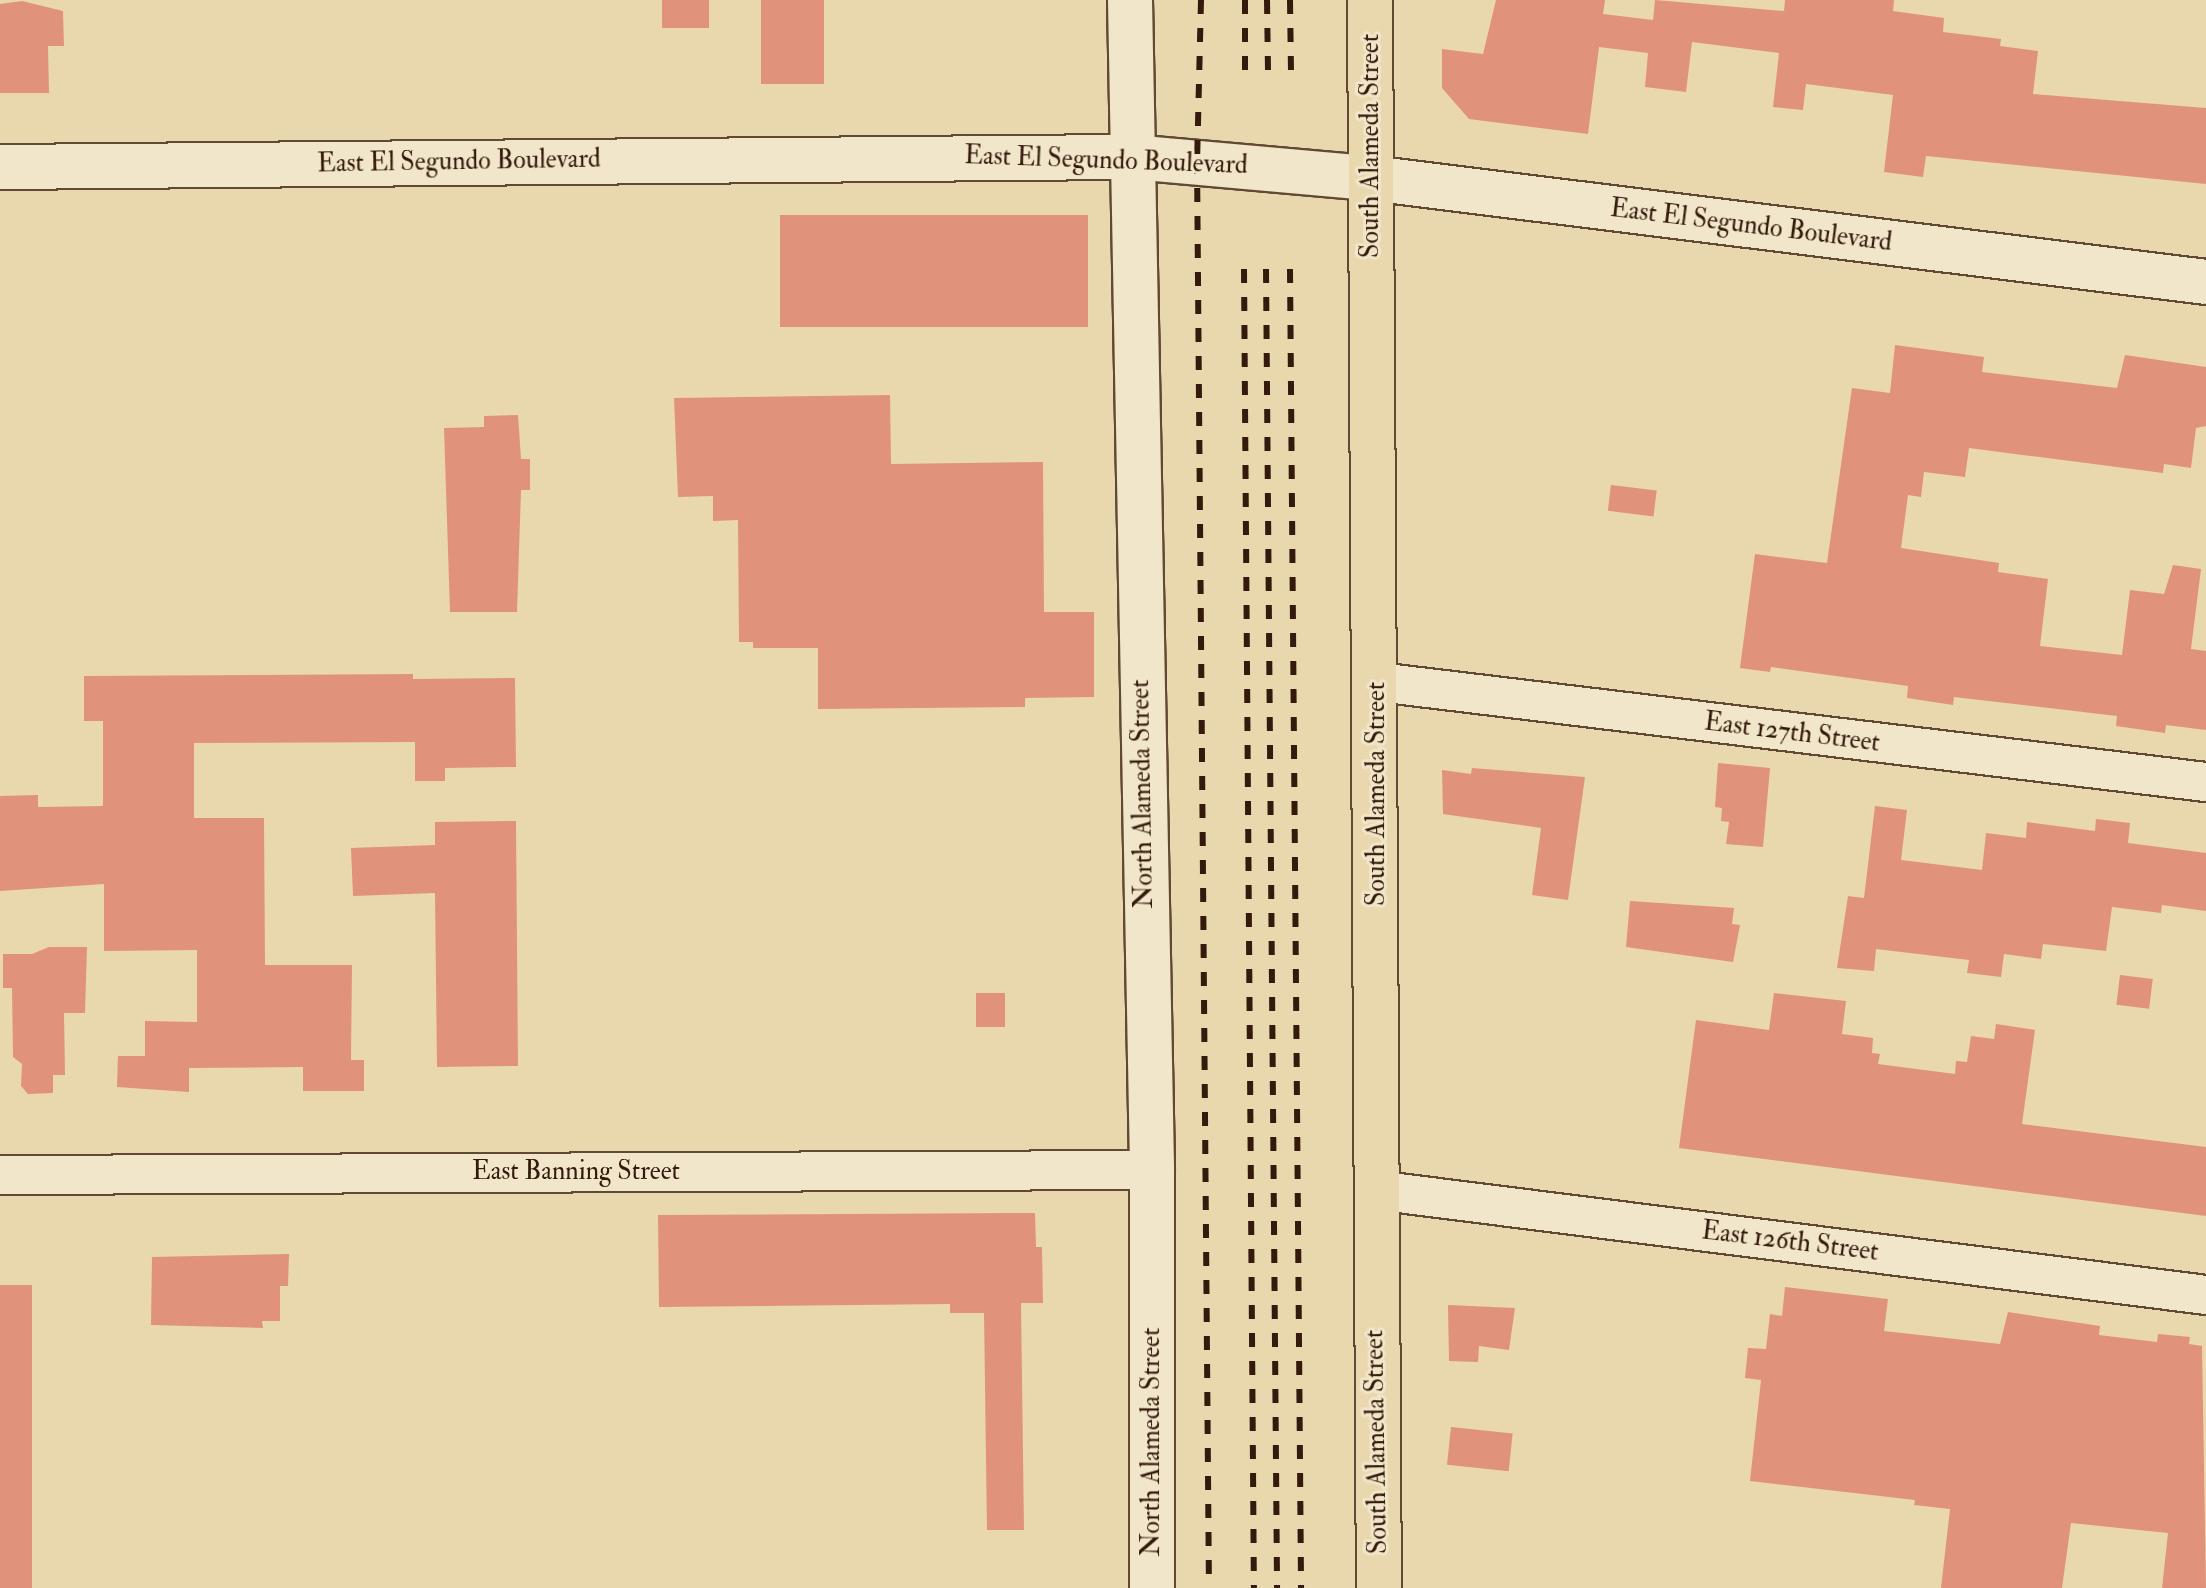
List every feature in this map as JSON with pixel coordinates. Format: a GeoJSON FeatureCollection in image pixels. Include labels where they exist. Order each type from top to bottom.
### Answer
{"type":"FeatureCollection","features":[{"type":"Feature","properties":{"kind":"main road","name":"South Alameda Street"},"geometry":{"type":"LineString","coordinates":[[1370,0],[1378,682],[1375,1190],[1379,1588]]}},
{"type":"Feature","properties":{"kind":"street","name":"North Alameda Street"},"geometry":{"type":"LineString","coordinates":[[1130,0],[1152,1170],[1152,1588]]}},
{"type":"Feature","properties":{"kind":"street","name":"East El Segundo Boulevard"},"geometry":{"type":"LineString","coordinates":[[0,167],[1133,157],[1370,178],[2206,282]]}},
{"type":"Feature","properties":{"kind":"street","name":"East 127th Street"},"geometry":{"type":"LineString","coordinates":[[1378,682],[2206,782]]}},
{"type":"Feature","properties":{"kind":"street","name":"East Banning Street"},"geometry":{"type":"LineString","coordinates":[[0,1175],[1152,1170]]}},
{"type":"Feature","properties":{"kind":"street","name":"East 126th Street"},"geometry":{"type":"LineString","coordinates":[[1375,1190],[2206,1295]]}},
{"type":"Feature","properties":{"kind":"building"},"geometry":{"type":"Polygon","coordinates":[[[662,0],[709,0],[709,28],[662,28],[662,0]]]}},
{"type":"Feature","properties":{"kind":"building"},"geometry":{"type":"Polygon","coordinates":[[[761,0],[824,0],[824,84],[761,84],[761,0]]]}},
{"type":"Feature","properties":{"kind":"building"},"geometry":{"type":"Polygon","coordinates":[[[1496,0],[1605,0],[1603,14],[1653,20],[1655,0],[1784,11],[1785,0],[1894,0],[1893,11],[1944,18],[1943,32],[2001,39],[2000,46],[2038,51],[2033,94],[2206,108],[2206,184],[1926,156],[1923,177],[1884,172],[1893,95],[1806,84],[1803,110],[1773,107],[1779,53],[1692,42],[1686,92],[1645,87],[1648,53],[1599,47],[1588,134],[1469,119],[1442,88],[1442,49],[1483,54],[1496,0]]]}},
{"type":"Feature","properties":{"kind":"building"},"geometry":{"type":"Polygon","coordinates":[[[22,1],[63,11],[64,46],[48,46],[49,93],[0,93],[0,4],[22,1]]]}},
{"type":"Feature","properties":{"kind":"building"},"geometry":{"type":"Polygon","coordinates":[[[780,215],[1088,215],[1088,327],[780,327],[780,215]]]}},
{"type":"Feature","properties":{"kind":"building"},"geometry":{"type":"Polygon","coordinates":[[[1895,345],[1984,357],[1982,372],[2117,388],[2125,355],[2206,367],[2206,426],[2196,428],[2191,468],[2164,464],[2163,473],[1969,448],[1965,477],[1924,472],[1921,497],[1908,495],[1901,548],[1999,563],[1998,572],[2048,579],[2040,646],[2122,655],[2130,590],[2164,594],[2173,565],[2201,569],[2191,649],[2206,651],[2206,730],[2166,725],[2165,733],[2116,726],[2117,716],[1954,697],[1953,705],[1907,698],[1908,686],[1771,667],[1770,672],[1740,668],[1755,554],[1827,563],[1852,388],[1890,393],[1895,345]]]}},
{"type":"Feature","properties":{"kind":"building"},"geometry":{"type":"Polygon","coordinates":[[[890,395],[891,464],[1043,462],[1044,612],[1094,612],[1094,697],[1025,698],[1025,707],[818,709],[818,648],[753,648],[753,642],[739,642],[738,520],[713,521],[713,496],[678,497],[674,398],[890,395]]]}},
{"type":"Feature","properties":{"kind":"building"},"geometry":{"type":"Polygon","coordinates":[[[518,415],[521,459],[530,459],[530,490],[521,490],[517,612],[450,612],[444,428],[484,427],[484,416],[518,415]]]}},
{"type":"Feature","properties":{"kind":"building"},"geometry":{"type":"Polygon","coordinates":[[[1611,485],[1657,491],[1653,516],[1608,511],[1611,485]]]}},
{"type":"Feature","properties":{"kind":"building"},"geometry":{"type":"Polygon","coordinates":[[[413,674],[413,679],[515,678],[516,767],[445,768],[445,781],[415,781],[415,742],[194,743],[194,818],[264,818],[265,965],[352,965],[351,1060],[364,1060],[364,1091],[303,1091],[303,1067],[189,1068],[189,1092],[117,1087],[118,1056],[145,1056],[145,1021],[197,1022],[197,950],[104,951],[104,884],[0,891],[0,796],[38,795],[38,807],[103,806],[103,721],[84,721],[84,676],[413,674]]]}},
{"type":"Feature","properties":{"kind":"building"},"geometry":{"type":"Polygon","coordinates":[[[1718,763],[1770,768],[1763,847],[1726,844],[1729,822],[1721,821],[1722,808],[1715,807],[1718,763]]]}},
{"type":"Feature","properties":{"kind":"building"},"geometry":{"type":"Polygon","coordinates":[[[1472,768],[1585,777],[1568,900],[1532,895],[1541,828],[1443,814],[1442,770],[1471,774],[1472,768]]]}},
{"type":"Feature","properties":{"kind":"building"},"geometry":{"type":"Polygon","coordinates":[[[1875,806],[1907,810],[1901,860],[1982,870],[1986,833],[2026,838],[2027,822],[2095,831],[2096,819],[2130,823],[2128,843],[2206,853],[2206,911],[2162,905],[2161,913],[2112,907],[2106,951],[2043,944],[2041,959],[2004,954],[2001,977],[1967,973],[1969,960],[1876,949],[1874,971],[1837,968],[1848,896],[1864,898],[1875,806]]]}},
{"type":"Feature","properties":{"kind":"building"},"geometry":{"type":"Polygon","coordinates":[[[516,821],[518,1066],[437,1067],[435,893],[353,896],[351,848],[435,845],[435,822],[516,821]]]}},
{"type":"Feature","properties":{"kind":"building"},"geometry":{"type":"Polygon","coordinates":[[[1630,901],[1734,908],[1732,924],[1740,925],[1733,962],[1626,947],[1630,901]]]}},
{"type":"Feature","properties":{"kind":"building"},"geometry":{"type":"Polygon","coordinates":[[[49,947],[87,947],[85,1013],[64,1013],[65,1075],[53,1075],[53,1093],[28,1094],[21,1086],[22,1064],[13,1057],[12,988],[3,988],[3,954],[32,954],[49,947]]]}},
{"type":"Feature","properties":{"kind":"building"},"geometry":{"type":"Polygon","coordinates":[[[2120,975],[2153,979],[2149,1009],[2116,1005],[2120,975]]]}},
{"type":"Feature","properties":{"kind":"building"},"geometry":{"type":"Polygon","coordinates":[[[976,993],[1005,993],[1005,1027],[976,1027],[976,993]]]}},
{"type":"Feature","properties":{"kind":"building"},"geometry":{"type":"Polygon","coordinates":[[[1774,993],[1846,1001],[1842,1034],[1873,1038],[1872,1053],[1880,1054],[1878,1064],[1955,1074],[1956,1061],[1967,1062],[1971,1036],[1994,1039],[1996,1024],[2035,1030],[2022,1124],[2206,1147],[2206,1216],[1679,1148],[1696,1020],[1769,1030],[1774,993]]]}},
{"type":"Feature","properties":{"kind":"building"},"geometry":{"type":"Polygon","coordinates":[[[1035,1213],[1036,1247],[1042,1247],[1043,1303],[1021,1303],[1024,1530],[987,1530],[984,1313],[950,1313],[950,1304],[659,1307],[658,1215],[1035,1213]]]}},
{"type":"Feature","properties":{"kind":"building"},"geometry":{"type":"Polygon","coordinates":[[[289,1254],[288,1286],[280,1286],[280,1321],[262,1321],[263,1328],[151,1325],[152,1257],[289,1254]]]}},
{"type":"Feature","properties":{"kind":"building"},"geometry":{"type":"Polygon","coordinates":[[[0,1285],[32,1285],[32,1588],[0,1588],[0,1285]]]}},
{"type":"Feature","properties":{"kind":"building"},"geometry":{"type":"Polygon","coordinates":[[[1785,1287],[1888,1299],[1884,1331],[2000,1344],[2008,1312],[2100,1326],[2099,1335],[2157,1342],[2158,1334],[2190,1337],[2189,1344],[2202,1346],[2206,1588],[2162,1588],[2168,1533],[2071,1523],[2062,1588],[1941,1588],[1950,1509],[1914,1505],[1915,1500],[1750,1481],[1761,1380],[1745,1378],[1748,1348],[1766,1349],[1770,1314],[1782,1316],[1785,1287]]]}},
{"type":"Feature","properties":{"kind":"building"},"geometry":{"type":"Polygon","coordinates":[[[1448,1305],[1515,1308],[1509,1350],[1479,1346],[1478,1362],[1449,1361],[1448,1305]]]}},
{"type":"Feature","properties":{"kind":"building"},"geometry":{"type":"Polygon","coordinates":[[[1451,1427],[1513,1433],[1509,1471],[1447,1465],[1451,1427]]]}},
{"type":"Feature","properties":{"kind":"railway"},"geometry":{"type":"LineString","coordinates":[[1201,0],[1197,160],[1209,1588]]}},
{"type":"Feature","properties":{"kind":"railway"},"geometry":{"type":"LineString","coordinates":[[1245,0],[1245,75]]}},
{"type":"Feature","properties":{"kind":"railway"},"geometry":{"type":"LineString","coordinates":[[1267,0],[1268,75]]}},
{"type":"Feature","properties":{"kind":"railway"},"geometry":{"type":"LineString","coordinates":[[1290,0],[1291,74]]}},
{"type":"Feature","properties":{"kind":"railway"},"geometry":{"type":"LineString","coordinates":[[1244,269],[1254,1588]]}},
{"type":"Feature","properties":{"kind":"railway"},"geometry":{"type":"LineString","coordinates":[[1266,269],[1277,1588]]}},
{"type":"Feature","properties":{"kind":"railway"},"geometry":{"type":"LineString","coordinates":[[1290,269],[1301,1588]]}}]}
